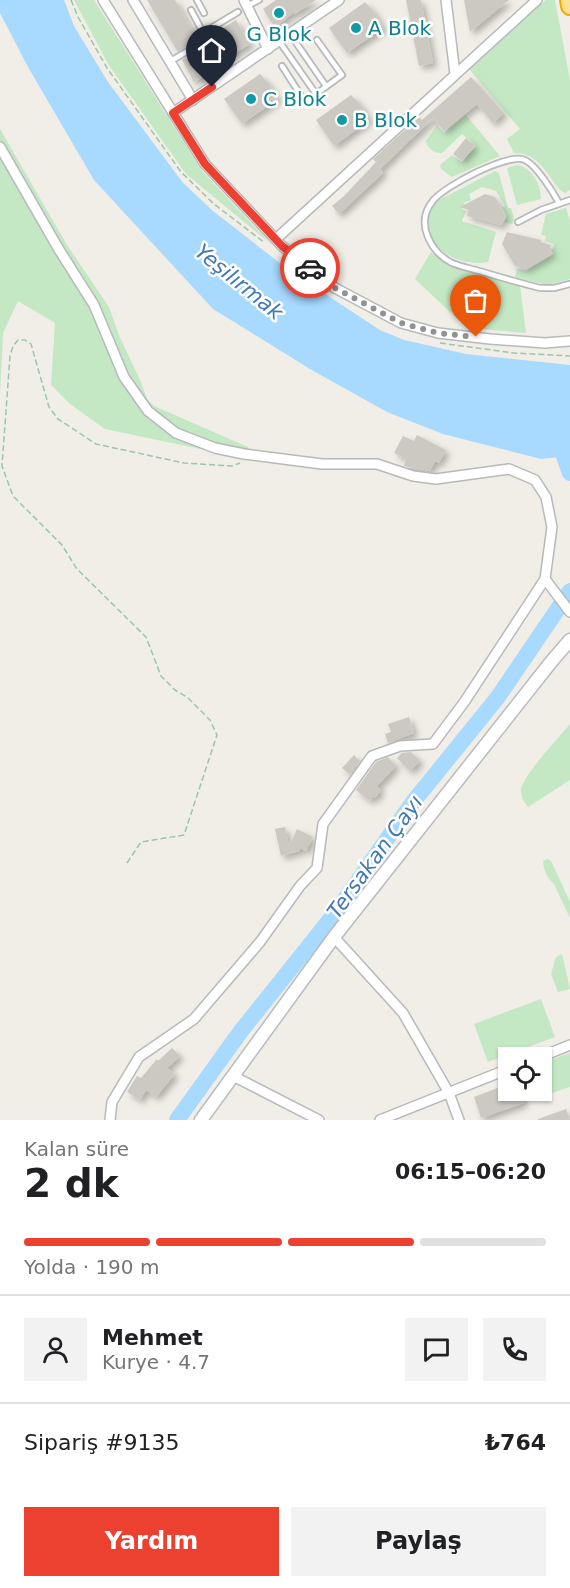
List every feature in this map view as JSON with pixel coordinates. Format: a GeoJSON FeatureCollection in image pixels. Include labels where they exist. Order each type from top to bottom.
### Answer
{"type":"FeatureCollection","features":[{"type":"Feature","properties":{"kind":"highway"},"geometry":{"type":"LineString","coordinates":[[569,0],[570,6]]}},
{"type":"Feature","properties":{"kind":"street"},"geometry":{"type":"LineString","coordinates":[[103,0],[205,164],[276,239],[335,288],[401,323],[438,333],[545,343],[570,341]]}},
{"type":"Feature","properties":{"kind":"street"},"geometry":{"type":"LineString","coordinates":[[133,0],[193,100]]}},
{"type":"Feature","properties":{"kind":"street"},"geometry":{"type":"LineString","coordinates":[[173,113],[339,0]]}},
{"type":"Feature","properties":{"kind":"street"},"geometry":{"type":"LineString","coordinates":[[446,0],[455,74]]}},
{"type":"Feature","properties":{"kind":"street"},"geometry":{"type":"LineString","coordinates":[[276,239],[537,0]]}},
{"type":"Feature","properties":{"kind":"street"},"geometry":{"type":"LineString","coordinates":[[246,3],[268,49]]}},
{"type":"Feature","properties":{"kind":"street"},"geometry":{"type":"LineString","coordinates":[[0,147],[94,305],[124,377],[148,411],[176,433],[215,448],[256,456],[322,464],[377,464],[413,476],[436,479],[509,469],[535,480],[546,497],[552,527],[545,579],[465,701],[433,744],[400,746],[372,756],[323,824],[317,868],[300,886],[260,942],[194,1019],[139,1057],[112,1102],[110,1120]]}},
{"type":"Feature","properties":{"kind":"street"},"geometry":{"type":"LineString","coordinates":[[545,579],[570,612]]}},
{"type":"Feature","properties":{"kind":"street"},"geometry":{"type":"LineString","coordinates":[[201,1120],[334,937],[570,640]]}},
{"type":"Feature","properties":{"kind":"street"},"geometry":{"type":"LineString","coordinates":[[334,937],[403,1013],[449,1093],[459,1120]]}},
{"type":"Feature","properties":{"kind":"street"},"geometry":{"type":"LineString","coordinates":[[552,1052],[570,1045]]}},
{"type":"Feature","properties":{"kind":"street"},"geometry":{"type":"LineString","coordinates":[[380,1120],[498,1073]]}},
{"type":"Feature","properties":{"kind":"street"},"geometry":{"type":"LineString","coordinates":[[232,1076],[319,1120]]}},
{"type":"Feature","properties":{"kind":"lane"},"geometry":{"type":"LineString","coordinates":[[197,0],[204,13]]}},
{"type":"Feature","properties":{"kind":"lane"},"geometry":{"type":"LineString","coordinates":[[246,3],[260,0]]}},
{"type":"Feature","properties":{"kind":"lane"},"geometry":{"type":"LineString","coordinates":[[169,62],[207,40],[191,10]]}},
{"type":"Feature","properties":{"kind":"lane"},"geometry":{"type":"LineString","coordinates":[[203,33],[238,12]]}},
{"type":"Feature","properties":{"kind":"lane"},"geometry":{"type":"LineString","coordinates":[[290,34],[326,86]]}},
{"type":"Feature","properties":{"kind":"lane"},"geometry":{"type":"LineString","coordinates":[[282,66],[305,102],[342,75],[317,40]]}},
{"type":"Feature","properties":{"kind":"lane"},"geometry":{"type":"LineString","coordinates":[[279,41],[316,94]]}},
{"type":"Feature","properties":{"kind":"lane"},"geometry":{"type":"LineString","coordinates":[[559,203],[530,163],[515,158],[483,170],[437,196],[428,207],[425,230],[427,237],[438,252],[452,263],[540,288],[554,288],[570,284]]}},
{"type":"Feature","properties":{"kind":"lane"},"geometry":{"type":"LineString","coordinates":[[518,222],[541,210],[570,200]]}},
{"type":"Feature","properties":{"kind":"path"},"geometry":{"type":"LineString","coordinates":[[127,863],[141,842],[184,835],[217,735],[210,720],[161,676],[146,637],[78,569],[62,545],[13,496],[2,466],[10,356],[13,346],[18,340],[25,340],[31,344],[49,407],[58,419],[96,444],[184,463],[232,466],[256,456]]}},
{"type":"Feature","properties":{"kind":"green space"},"geometry":{"type":"Polygon","coordinates":[[[74,0],[94,0],[202,171],[271,244],[186,174],[108,64],[74,0]]]}},
{"type":"Feature","properties":{"kind":"green space"},"geometry":{"type":"Polygon","coordinates":[[[546,0],[555,0],[570,80],[570,190],[565,193],[535,160],[529,156],[514,153],[507,139],[520,129],[469,69],[546,0]]]}},
{"type":"Feature","properties":{"kind":"green space"},"geometry":{"type":"Polygon","coordinates":[[[466,115],[500,156],[452,177],[441,169],[440,165],[452,155],[462,162],[476,146],[462,134],[442,153],[439,153],[430,148],[426,141],[437,125],[444,133],[466,115]]]}},
{"type":"Feature","properties":{"kind":"green space"},"geometry":{"type":"Polygon","coordinates":[[[0,129],[67,245],[109,307],[147,399],[154,406],[248,447],[248,459],[105,429],[70,404],[51,385],[55,323],[18,301],[3,333],[0,394],[0,129]]]}},
{"type":"Feature","properties":{"kind":"green space"},"geometry":{"type":"Polygon","coordinates":[[[517,165],[527,169],[535,178],[541,199],[517,205],[507,168],[517,165]]]}},
{"type":"Feature","properties":{"kind":"green space"},"geometry":{"type":"Polygon","coordinates":[[[495,171],[499,173],[508,208],[511,208],[514,219],[512,224],[504,222],[507,216],[502,207],[505,206],[496,191],[482,187],[469,194],[471,200],[465,202],[462,209],[466,211],[462,221],[496,232],[488,262],[458,260],[434,242],[428,223],[431,208],[437,201],[495,171]]]}},
{"type":"Feature","properties":{"kind":"green space"},"geometry":{"type":"Polygon","coordinates":[[[566,208],[570,221],[570,279],[547,285],[515,277],[517,269],[526,271],[551,256],[554,244],[545,241],[546,236],[541,235],[546,214],[566,208]]]}},
{"type":"Feature","properties":{"kind":"green space"},"geometry":{"type":"Polygon","coordinates":[[[431,252],[457,269],[520,286],[526,333],[470,328],[464,325],[415,279],[431,252]]]}},
{"type":"Feature","properties":{"kind":"green space"},"geometry":{"type":"Polygon","coordinates":[[[570,724],[570,780],[528,807],[522,795],[523,784],[534,766],[570,724]]]}},
{"type":"Feature","properties":{"kind":"green space"},"geometry":{"type":"Polygon","coordinates":[[[547,859],[551,861],[570,902],[570,918],[545,870],[543,861],[547,859]]]}},
{"type":"Feature","properties":{"kind":"green space"},"geometry":{"type":"Polygon","coordinates":[[[562,954],[570,989],[558,992],[551,974],[556,957],[562,954]]]}},
{"type":"Feature","properties":{"kind":"green space"},"geometry":{"type":"Polygon","coordinates":[[[541,999],[555,1037],[528,1047],[498,1047],[498,1058],[488,1062],[474,1024],[541,999]]]}},
{"type":"Feature","properties":{"kind":"green space"},"geometry":{"type":"Polygon","coordinates":[[[570,1053],[570,1087],[552,1093],[552,1059],[570,1053]]]}},
{"type":"Feature","properties":{"kind":"water","name":"Yeşilırmak"},"geometry":{"type":"Polygon","coordinates":[[[0,0],[64,0],[74,26],[108,82],[183,183],[213,211],[290,271],[380,330],[404,340],[466,354],[570,365],[570,456],[541,459],[443,434],[387,412],[310,369],[213,309],[94,180],[28,67],[0,13],[0,0]]]}},
{"type":"Feature","properties":{"kind":"building"},"geometry":{"type":"Polygon","coordinates":[[[147,0],[175,0],[198,40],[178,52],[147,0]]]}},
{"type":"Feature","properties":{"kind":"building","name":"G Blok"},"geometry":{"type":"Polygon","coordinates":[[[276,0],[316,0],[295,14],[294,12],[275,28],[263,9],[276,0]]]}},
{"type":"Feature","properties":{"kind":"building"},"geometry":{"type":"Polygon","coordinates":[[[406,0],[421,0],[433,63],[419,66],[406,0]]]}},
{"type":"Feature","properties":{"kind":"building"},"geometry":{"type":"Polygon","coordinates":[[[464,0],[509,0],[470,32],[464,0]]]}},
{"type":"Feature","properties":{"kind":"building","name":"A Blok"},"geometry":{"type":"Polygon","coordinates":[[[365,2],[375,13],[383,28],[347,53],[329,28],[365,2]]]}},
{"type":"Feature","properties":{"kind":"building"},"geometry":{"type":"Polygon","coordinates":[[[236,20],[250,44],[220,62],[222,66],[194,82],[182,60],[210,44],[210,36],[236,20]]]}},
{"type":"Feature","properties":{"kind":"building","name":"C Blok"},"geometry":{"type":"Polygon","coordinates":[[[260,74],[278,99],[242,124],[224,99],[260,74]]]}},
{"type":"Feature","properties":{"kind":"building"},"geometry":{"type":"Polygon","coordinates":[[[471,77],[504,113],[493,123],[477,104],[444,131],[433,118],[380,169],[383,173],[339,214],[332,206],[376,162],[373,159],[419,117],[422,120],[471,77]]]}},
{"type":"Feature","properties":{"kind":"building","name":"B Blok"},"geometry":{"type":"Polygon","coordinates":[[[351,95],[362,106],[369,120],[334,146],[316,120],[351,95]]]}},
{"type":"Feature","properties":{"kind":"building"},"geometry":{"type":"Polygon","coordinates":[[[466,138],[475,146],[462,161],[453,154],[466,138]]]}},
{"type":"Feature","properties":{"kind":"building"},"geometry":{"type":"Polygon","coordinates":[[[485,194],[495,197],[506,217],[501,225],[467,216],[469,210],[460,207],[485,194]]]}},
{"type":"Feature","properties":{"kind":"building"},"geometry":{"type":"Polygon","coordinates":[[[507,232],[541,240],[540,242],[551,245],[549,251],[554,253],[526,269],[515,266],[502,244],[507,232]]]}},
{"type":"Feature","properties":{"kind":"building"},"geometry":{"type":"Polygon","coordinates":[[[417,435],[446,450],[439,463],[435,461],[430,471],[404,466],[406,459],[394,453],[403,436],[414,441],[417,435]]]}},
{"type":"Feature","properties":{"kind":"building"},"geometry":{"type":"Polygon","coordinates":[[[409,717],[414,733],[388,743],[385,734],[391,732],[388,724],[409,717]]]}},
{"type":"Feature","properties":{"kind":"building"},"geometry":{"type":"Polygon","coordinates":[[[411,752],[420,761],[410,771],[397,758],[402,753],[411,752]]]}},
{"type":"Feature","properties":{"kind":"building"},"geometry":{"type":"Polygon","coordinates":[[[354,755],[360,761],[350,775],[342,768],[354,755]]]}},
{"type":"Feature","properties":{"kind":"building"},"geometry":{"type":"Polygon","coordinates":[[[388,757],[396,766],[377,786],[381,790],[370,801],[356,790],[376,762],[388,757]]]}},
{"type":"Feature","properties":{"kind":"building"},"geometry":{"type":"Polygon","coordinates":[[[285,827],[289,846],[297,829],[313,837],[306,851],[300,848],[299,851],[281,856],[275,829],[285,827]]]}},
{"type":"Feature","properties":{"kind":"building"},"geometry":{"type":"Polygon","coordinates":[[[172,1048],[180,1056],[167,1068],[175,1074],[156,1097],[146,1090],[140,1100],[127,1092],[137,1076],[141,1078],[157,1059],[158,1061],[172,1048]]]}},
{"type":"Feature","properties":{"kind":"building"},"geometry":{"type":"Polygon","coordinates":[[[498,1088],[498,1101],[523,1101],[524,1103],[481,1118],[474,1097],[498,1088]]]}},
{"type":"Feature","properties":{"kind":"building"},"geometry":{"type":"Polygon","coordinates":[[[566,1109],[570,1120],[538,1120],[538,1119],[566,1109]]]}},
{"type":"Feature","properties":{"kind":"waterway","name":"Tersakan Çayı"},"geometry":{"type":"LineString","coordinates":[[557,437],[570,473]]}},
{"type":"Feature","properties":{"kind":"waterway","name":"Tersakan Çayı"},"geometry":{"type":"LineString","coordinates":[[177,1120],[241,1031],[336,912],[413,802],[498,697],[570,591]]}},
{"type":"Feature","properties":{"kind":"way so far"},"geometry":{"type":"LineString","coordinates":[[310,268],[335,288],[401,323],[438,333],[476,337]]}},
{"type":"Feature","properties":{"kind":"place","name":"G Blok"},"geometry":{"type":"Point","coordinates":[279,13]}},
{"type":"Feature","properties":{"kind":"place","name":"A Blok"},"geometry":{"type":"Point","coordinates":[356,28]}},
{"type":"Feature","properties":{"kind":"place","name":"C Blok"},"geometry":{"type":"Point","coordinates":[251,99]}},
{"type":"Feature","properties":{"kind":"place","name":"B Blok"},"geometry":{"type":"Point","coordinates":[342,120]}},
{"type":"Feature","properties":{"kind":"route"},"geometry":{"type":"LineString","coordinates":[[212,87],[173,113],[205,164],[282,246],[310,268]]}}]}
